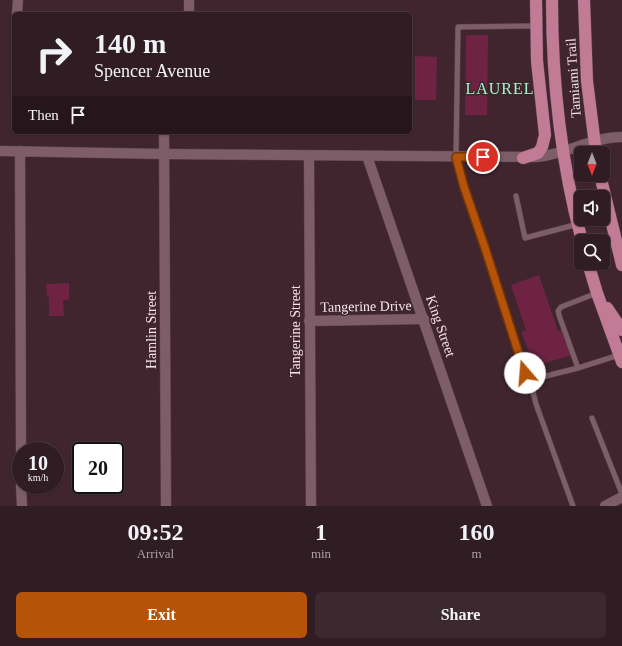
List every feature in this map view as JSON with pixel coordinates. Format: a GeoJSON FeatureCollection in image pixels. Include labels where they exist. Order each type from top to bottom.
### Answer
{"type":"FeatureCollection","features":[{"type":"Feature","properties":{"kind":"main road"},"geometry":{"type":"LineString","coordinates":[[523,158],[538,152],[544,142],[545,135],[537,61],[536,0]]}},
{"type":"Feature","properties":{"kind":"main road","name":"Tamiami Trail"},"geometry":{"type":"LineString","coordinates":[[552,0],[555,85],[563,152],[574,205]]}},
{"type":"Feature","properties":{"kind":"main road","name":"Tamiami Trail"},"geometry":{"type":"LineString","coordinates":[[584,0],[587,81],[595,146]]}},
{"type":"Feature","properties":{"kind":"main road"},"geometry":{"type":"LineString","coordinates":[[602,182],[620,246],[622,265]]}},
{"type":"Feature","properties":{"kind":"main road"},"geometry":{"type":"LineString","coordinates":[[590,270],[620,359]]}},
{"type":"Feature","properties":{"kind":"main road"},"geometry":{"type":"LineString","coordinates":[[597,293],[622,330]]}},
{"type":"Feature","properties":{"kind":"street"},"geometry":{"type":"LineString","coordinates":[[18,0],[18,12]]}},
{"type":"Feature","properties":{"kind":"street"},"geometry":{"type":"LineString","coordinates":[[189,0],[189,12]]}},
{"type":"Feature","properties":{"kind":"street","name":"Hamlin Street"},"geometry":{"type":"LineString","coordinates":[[164,134],[166,506]]}},
{"type":"Feature","properties":{"kind":"street"},"geometry":{"type":"LineString","coordinates":[[597,146],[606,138],[622,137]]}},
{"type":"Feature","properties":{"kind":"street"},"geometry":{"type":"LineString","coordinates":[[0,151],[523,158],[543,157],[574,151]]}},
{"type":"Feature","properties":{"kind":"street"},"geometry":{"type":"LineString","coordinates":[[20,151],[21,442]]}},
{"type":"Feature","properties":{"kind":"street","name":"Tangerine Street"},"geometry":{"type":"LineString","coordinates":[[309,156],[311,506]]}},
{"type":"Feature","properties":{"kind":"street","name":"King Street"},"geometry":{"type":"LineString","coordinates":[[367,156],[487,506]]}},
{"type":"Feature","properties":{"kind":"street","name":"Tangerine Drive"},"geometry":{"type":"LineString","coordinates":[[309,321],[424,319]]}},
{"type":"Feature","properties":{"kind":"street"},"geometry":{"type":"LineString","coordinates":[[21,494],[22,506]]}},
{"type":"Feature","properties":{"kind":"street"},"geometry":{"type":"LineString","coordinates":[[605,506],[622,495]]}},
{"type":"Feature","properties":{"kind":"lane"},"geometry":{"type":"LineString","coordinates":[[536,26],[458,27],[456,157],[464,187],[525,373],[529,376],[538,378],[620,359]]}},
{"type":"Feature","properties":{"kind":"lane"},"geometry":{"type":"LineString","coordinates":[[516,196],[525,238],[574,225]]}},
{"type":"Feature","properties":{"kind":"lane"},"geometry":{"type":"LineString","coordinates":[[578,368],[558,311],[561,307],[597,293]]}},
{"type":"Feature","properties":{"kind":"lane"},"geometry":{"type":"LineString","coordinates":[[529,376],[536,404],[573,506]]}},
{"type":"Feature","properties":{"kind":"lane"},"geometry":{"type":"LineString","coordinates":[[592,418],[622,495]]}},
{"type":"Feature","properties":{"kind":"building"},"geometry":{"type":"Polygon","coordinates":[[[466,35],[488,35],[487,115],[465,115],[466,35]]]}},
{"type":"Feature","properties":{"kind":"building"},"geometry":{"type":"Polygon","coordinates":[[[415,56],[437,57],[436,100],[415,100],[415,56]]]}},
{"type":"Feature","properties":{"kind":"building"},"geometry":{"type":"Polygon","coordinates":[[[539,275],[558,331],[562,330],[571,355],[535,366],[521,332],[526,330],[511,285],[539,275]]]}},
{"type":"Feature","properties":{"kind":"building"},"geometry":{"type":"Polygon","coordinates":[[[69,283],[69,300],[63,300],[64,316],[49,316],[49,297],[47,297],[46,284],[69,283]]]}},
{"type":"Feature","properties":{"kind":"district","name":"LAUREL"},"geometry":{"type":"Point","coordinates":[500,88]}},
{"type":"Feature","properties":{"kind":"route"},"geometry":{"type":"LineString","coordinates":[[483,157],[456,157],[464,187],[525,373]]}}]}
